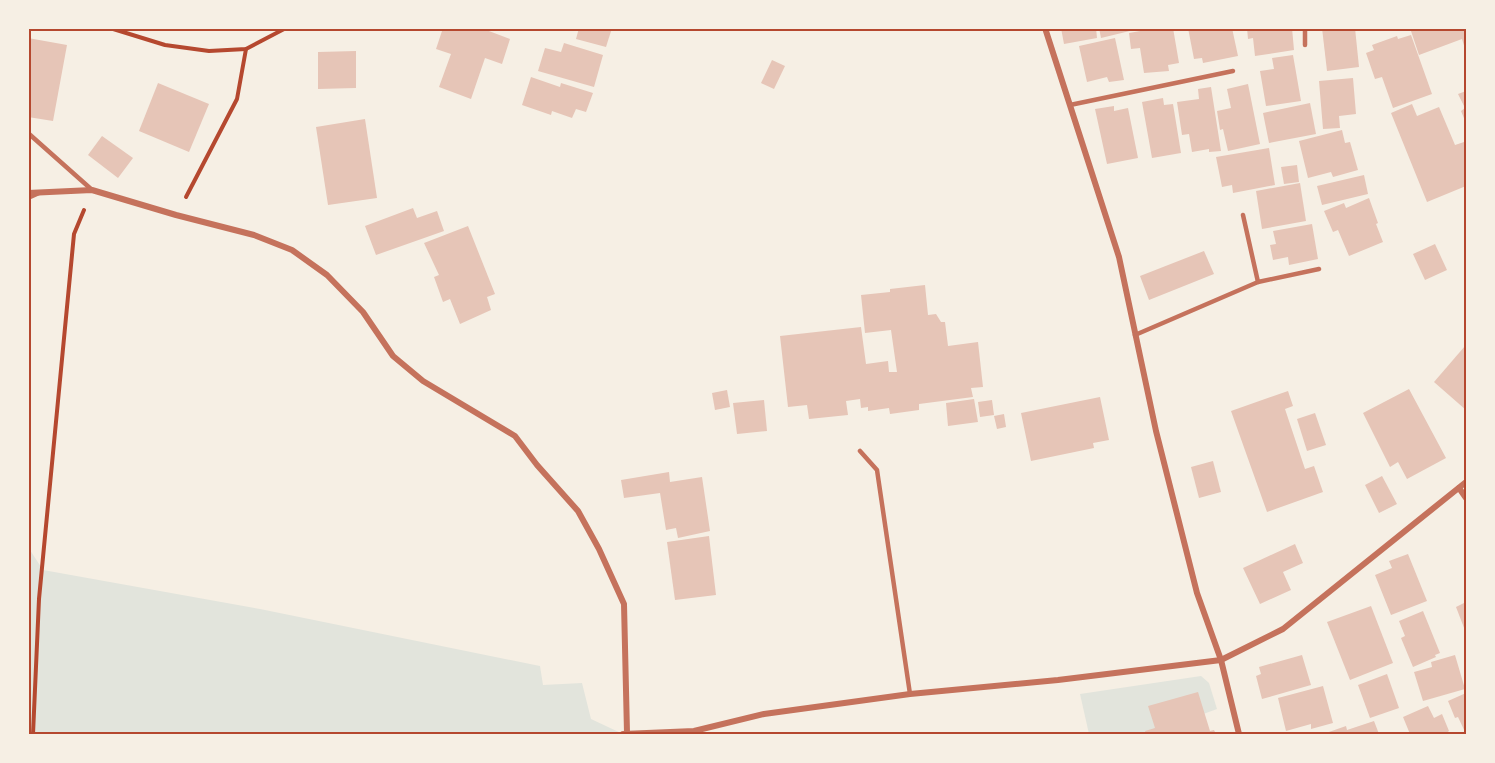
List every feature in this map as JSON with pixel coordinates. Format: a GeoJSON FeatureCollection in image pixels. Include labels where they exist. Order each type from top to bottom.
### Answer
{"type":"FeatureCollection","features":[{"type":"Feature","properties":{"kind":"street"},"geometry":{"type":"LineString","coordinates":[[1045,28],[1119,256],[1156,430],[1197,593],[1221,660],[1239,735]]}},
{"type":"Feature","properties":{"kind":"street"},"geometry":{"type":"LineString","coordinates":[[28,193],[92,190],[176,215],[254,234],[292,250],[327,275],[363,312],[393,356],[423,381],[515,436],[578,512],[599,549],[624,604],[625,734],[695,733],[764,714],[910,694],[1058,680],[1221,660],[1283,629],[1467,482]]}},
{"type":"Feature","properties":{"kind":"street"},"geometry":{"type":"LineString","coordinates":[[1459,488],[1467,498]]}},
{"type":"Feature","properties":{"kind":"lane"},"geometry":{"type":"LineString","coordinates":[[1305,28],[1305,45]]}},
{"type":"Feature","properties":{"kind":"lane"},"geometry":{"type":"LineString","coordinates":[[1070,105],[1233,70]]}},
{"type":"Feature","properties":{"kind":"lane"},"geometry":{"type":"LineString","coordinates":[[28,134],[92,190]]}},
{"type":"Feature","properties":{"kind":"lane"},"geometry":{"type":"LineString","coordinates":[[28,198],[41,192]]}},
{"type":"Feature","properties":{"kind":"lane"},"geometry":{"type":"LineString","coordinates":[[1244,215],[1258,282]]}},
{"type":"Feature","properties":{"kind":"lane"},"geometry":{"type":"LineString","coordinates":[[1135,335],[1258,282],[1319,269]]}},
{"type":"Feature","properties":{"kind":"lane"},"geometry":{"type":"LineString","coordinates":[[860,451],[876,470],[910,694]]}},
{"type":"Feature","properties":{"kind":"path"},"geometry":{"type":"LineString","coordinates":[[110,28],[176,47],[209,51],[246,49],[285,28]]}},
{"type":"Feature","properties":{"kind":"path"},"geometry":{"type":"LineString","coordinates":[[176,215],[237,99],[246,49]]}},
{"type":"Feature","properties":{"kind":"path"},"geometry":{"type":"LineString","coordinates":[[33,735],[39,599],[74,234],[92,190]]}},
{"type":"Feature","properties":{"kind":"shaded area"},"geometry":{"type":"Polygon","coordinates":[[[28,547],[43,570],[260,609],[540,666],[543,685],[582,683],[591,719],[623,734],[29,734],[28,547]]]}},
{"type":"Feature","properties":{"kind":"shaded area"},"geometry":{"type":"Polygon","coordinates":[[[1201,676],[1209,683],[1217,709],[1149,734],[1089,734],[1080,694],[1201,676]]]}},
{"type":"Feature","properties":{"kind":"building"},"geometry":{"type":"Polygon","coordinates":[[[443,28],[481,28],[510,39],[502,64],[485,58],[471,99],[439,87],[451,54],[436,49],[443,28]]]}},
{"type":"Feature","properties":{"kind":"building"},"geometry":{"type":"Polygon","coordinates":[[[579,28],[612,28],[606,47],[576,39],[579,28]]]}},
{"type":"Feature","properties":{"kind":"building"},"geometry":{"type":"Polygon","coordinates":[[[1061,28],[1096,28],[1097,38],[1064,44],[1061,28]]]}},
{"type":"Feature","properties":{"kind":"building"},"geometry":{"type":"Polygon","coordinates":[[[1099,28],[1134,28],[1134,30],[1101,38],[1099,28]]]}},
{"type":"Feature","properties":{"kind":"building"},"geometry":{"type":"Polygon","coordinates":[[[1157,28],[1173,28],[1179,63],[1168,65],[1169,71],[1144,73],[1140,48],[1131,49],[1129,33],[1157,28]]]}},
{"type":"Feature","properties":{"kind":"building"},"geometry":{"type":"Polygon","coordinates":[[[1188,28],[1232,28],[1238,56],[1203,63],[1202,58],[1194,59],[1188,28]]]}},
{"type":"Feature","properties":{"kind":"building"},"geometry":{"type":"Polygon","coordinates":[[[1247,28],[1292,28],[1294,50],[1255,56],[1253,38],[1248,39],[1247,28]]]}},
{"type":"Feature","properties":{"kind":"building"},"geometry":{"type":"Polygon","coordinates":[[[1322,28],[1355,28],[1359,67],[1327,71],[1322,28]]]}},
{"type":"Feature","properties":{"kind":"building"},"geometry":{"type":"Polygon","coordinates":[[[1410,28],[1457,28],[1458,31],[1466,28],[1466,52],[1462,39],[1419,55],[1410,28]]]}},
{"type":"Feature","properties":{"kind":"building"},"geometry":{"type":"Polygon","coordinates":[[[1411,35],[1432,94],[1393,108],[1382,77],[1375,79],[1366,53],[1374,50],[1372,45],[1397,36],[1398,39],[1411,35]]]}},
{"type":"Feature","properties":{"kind":"building"},"geometry":{"type":"Polygon","coordinates":[[[28,38],[67,45],[53,121],[28,117],[28,94],[31,83],[28,83],[28,38]]]}},
{"type":"Feature","properties":{"kind":"building"},"geometry":{"type":"Polygon","coordinates":[[[1115,38],[1124,80],[1109,82],[1107,77],[1087,82],[1079,46],[1115,38]]]}},
{"type":"Feature","properties":{"kind":"building"},"geometry":{"type":"Polygon","coordinates":[[[564,43],[603,55],[594,87],[538,71],[545,48],[561,52],[564,43]]]}},
{"type":"Feature","properties":{"kind":"building"},"geometry":{"type":"Polygon","coordinates":[[[356,51],[356,88],[318,89],[318,52],[356,51]]]}},
{"type":"Feature","properties":{"kind":"building"},"geometry":{"type":"Polygon","coordinates":[[[1293,55],[1301,101],[1266,106],[1260,71],[1274,69],[1272,58],[1293,55]]]}},
{"type":"Feature","properties":{"kind":"building"},"geometry":{"type":"Polygon","coordinates":[[[772,60],[785,66],[774,89],[761,83],[772,60]]]}},
{"type":"Feature","properties":{"kind":"building"},"geometry":{"type":"Polygon","coordinates":[[[531,77],[560,87],[561,83],[593,93],[586,112],[576,109],[572,118],[552,111],[551,115],[522,105],[531,77]]]}},
{"type":"Feature","properties":{"kind":"building"},"geometry":{"type":"Polygon","coordinates":[[[1353,78],[1356,114],[1339,116],[1340,128],[1323,129],[1319,81],[1353,78]]]}},
{"type":"Feature","properties":{"kind":"building"},"geometry":{"type":"Polygon","coordinates":[[[158,83],[209,104],[189,152],[139,131],[158,83]]]}},
{"type":"Feature","properties":{"kind":"building"},"geometry":{"type":"Polygon","coordinates":[[[1248,84],[1260,144],[1228,151],[1223,129],[1220,130],[1217,111],[1231,108],[1227,89],[1248,84]]]}},
{"type":"Feature","properties":{"kind":"building"},"geometry":{"type":"Polygon","coordinates":[[[1211,87],[1221,151],[1209,152],[1209,149],[1192,152],[1189,134],[1182,135],[1177,102],[1199,99],[1198,89],[1211,87]]]}},
{"type":"Feature","properties":{"kind":"building"},"geometry":{"type":"Polygon","coordinates":[[[1466,91],[1466,123],[1461,111],[1465,108],[1458,94],[1466,91]]]}},
{"type":"Feature","properties":{"kind":"building"},"geometry":{"type":"Polygon","coordinates":[[[1163,98],[1164,105],[1173,104],[1181,153],[1152,158],[1142,102],[1163,98]]]}},
{"type":"Feature","properties":{"kind":"building"},"geometry":{"type":"Polygon","coordinates":[[[1310,103],[1316,134],[1269,143],[1263,113],[1310,103]]]}},
{"type":"Feature","properties":{"kind":"building"},"geometry":{"type":"Polygon","coordinates":[[[1412,104],[1417,116],[1439,107],[1455,145],[1464,142],[1466,149],[1466,186],[1427,202],[1391,113],[1412,104]]]}},
{"type":"Feature","properties":{"kind":"building"},"geometry":{"type":"Polygon","coordinates":[[[1114,106],[1114,111],[1128,108],[1138,158],[1107,164],[1095,109],[1114,106]]]}},
{"type":"Feature","properties":{"kind":"building"},"geometry":{"type":"Polygon","coordinates":[[[365,119],[377,198],[328,205],[316,127],[365,119]]]}},
{"type":"Feature","properties":{"kind":"building"},"geometry":{"type":"Polygon","coordinates":[[[1342,130],[1345,143],[1350,142],[1358,170],[1333,177],[1331,172],[1308,178],[1299,141],[1342,130]]]}},
{"type":"Feature","properties":{"kind":"building"},"geometry":{"type":"Polygon","coordinates":[[[102,136],[133,158],[118,178],[88,155],[102,136]]]}},
{"type":"Feature","properties":{"kind":"building"},"geometry":{"type":"Polygon","coordinates":[[[1269,148],[1275,185],[1233,193],[1232,185],[1222,187],[1216,157],[1269,148]]]}},
{"type":"Feature","properties":{"kind":"building"},"geometry":{"type":"Polygon","coordinates":[[[1297,165],[1299,182],[1284,184],[1281,167],[1297,165]]]}},
{"type":"Feature","properties":{"kind":"building"},"geometry":{"type":"Polygon","coordinates":[[[1364,175],[1368,194],[1322,205],[1317,186],[1364,175]]]}},
{"type":"Feature","properties":{"kind":"building"},"geometry":{"type":"Polygon","coordinates":[[[1300,183],[1306,221],[1262,229],[1256,191],[1300,183]]]}},
{"type":"Feature","properties":{"kind":"building"},"geometry":{"type":"Polygon","coordinates":[[[1369,198],[1383,242],[1349,256],[1338,230],[1333,232],[1324,211],[1344,203],[1346,208],[1369,198]]]}},
{"type":"Feature","properties":{"kind":"building"},"geometry":{"type":"Polygon","coordinates":[[[413,208],[417,218],[437,211],[444,231],[376,255],[365,226],[413,208]]]}},
{"type":"Feature","properties":{"kind":"building"},"geometry":{"type":"Polygon","coordinates":[[[1312,224],[1318,259],[1289,265],[1288,257],[1273,260],[1270,245],[1276,244],[1273,231],[1312,224]]]}},
{"type":"Feature","properties":{"kind":"building"},"geometry":{"type":"Polygon","coordinates":[[[468,226],[495,294],[487,297],[491,310],[460,324],[450,299],[443,302],[434,277],[439,275],[424,243],[468,226]]]}},
{"type":"Feature","properties":{"kind":"building"},"geometry":{"type":"Polygon","coordinates":[[[1435,244],[1447,270],[1425,280],[1413,254],[1435,244]]]}},
{"type":"Feature","properties":{"kind":"building"},"geometry":{"type":"Polygon","coordinates":[[[1204,251],[1214,274],[1149,300],[1140,276],[1204,251]]]}},
{"type":"Feature","properties":{"kind":"building"},"geometry":{"type":"Polygon","coordinates":[[[925,285],[928,315],[936,314],[941,322],[945,322],[948,346],[978,342],[983,387],[971,388],[973,397],[919,404],[919,410],[890,414],[889,408],[868,411],[868,407],[861,408],[860,399],[846,401],[848,415],[809,419],[807,405],[788,407],[780,336],[861,327],[866,364],[888,361],[889,372],[897,372],[891,330],[865,333],[861,295],[925,285]]]}},
{"type":"Feature","properties":{"kind":"building"},"geometry":{"type":"Polygon","coordinates":[[[1466,347],[1466,410],[1434,382],[1466,347]]]}},
{"type":"Feature","properties":{"kind":"building"},"geometry":{"type":"Polygon","coordinates":[[[1409,389],[1446,458],[1407,479],[1398,462],[1390,467],[1363,413],[1409,389]]]}},
{"type":"Feature","properties":{"kind":"building"},"geometry":{"type":"Polygon","coordinates":[[[727,390],[730,407],[715,410],[712,393],[727,390]]]}},
{"type":"Feature","properties":{"kind":"building"},"geometry":{"type":"Polygon","coordinates":[[[1288,391],[1293,406],[1285,409],[1305,469],[1314,466],[1323,492],[1267,512],[1231,411],[1288,391]]]}},
{"type":"Feature","properties":{"kind":"building"},"geometry":{"type":"Polygon","coordinates":[[[1100,397],[1109,440],[1093,443],[1094,448],[1031,461],[1021,413],[1100,397]]]}},
{"type":"Feature","properties":{"kind":"building"},"geometry":{"type":"Polygon","coordinates":[[[974,399],[978,422],[948,426],[946,403],[974,399]]]}},
{"type":"Feature","properties":{"kind":"building"},"geometry":{"type":"Polygon","coordinates":[[[764,400],[767,431],[737,434],[733,403],[764,400]]]}},
{"type":"Feature","properties":{"kind":"building"},"geometry":{"type":"Polygon","coordinates":[[[992,400],[994,415],[980,417],[978,402],[992,400]]]}},
{"type":"Feature","properties":{"kind":"building"},"geometry":{"type":"Polygon","coordinates":[[[1315,413],[1326,445],[1307,451],[1297,419],[1315,413]]]}},
{"type":"Feature","properties":{"kind":"building"},"geometry":{"type":"Polygon","coordinates":[[[1004,414],[1006,427],[997,429],[994,416],[1004,414]]]}},
{"type":"Feature","properties":{"kind":"building"},"geometry":{"type":"Polygon","coordinates":[[[1213,461],[1221,492],[1199,498],[1191,467],[1213,461]]]}},
{"type":"Feature","properties":{"kind":"building"},"geometry":{"type":"Polygon","coordinates":[[[669,472],[670,482],[702,477],[710,531],[678,538],[676,528],[666,530],[660,493],[624,498],[621,480],[669,472]]]}},
{"type":"Feature","properties":{"kind":"building"},"geometry":{"type":"Polygon","coordinates":[[[1382,476],[1397,504],[1379,513],[1365,485],[1382,476]]]}},
{"type":"Feature","properties":{"kind":"building"},"geometry":{"type":"Polygon","coordinates":[[[709,536],[716,595],[675,600],[667,542],[709,536]]]}},
{"type":"Feature","properties":{"kind":"building"},"geometry":{"type":"Polygon","coordinates":[[[1295,544],[1303,563],[1283,572],[1291,590],[1260,604],[1243,568],[1295,544]]]}},
{"type":"Feature","properties":{"kind":"building"},"geometry":{"type":"Polygon","coordinates":[[[1408,554],[1427,601],[1391,615],[1375,575],[1392,568],[1389,561],[1408,554]]]}},
{"type":"Feature","properties":{"kind":"building"},"geometry":{"type":"Polygon","coordinates":[[[1466,602],[1466,633],[1456,607],[1466,602]]]}},
{"type":"Feature","properties":{"kind":"building"},"geometry":{"type":"Polygon","coordinates":[[[1371,606],[1393,663],[1350,680],[1327,622],[1371,606]]]}},
{"type":"Feature","properties":{"kind":"building"},"geometry":{"type":"Polygon","coordinates":[[[1423,611],[1440,653],[1413,667],[1401,638],[1405,636],[1399,621],[1423,611]]]}},
{"type":"Feature","properties":{"kind":"building"},"geometry":{"type":"Polygon","coordinates":[[[1302,655],[1311,685],[1262,699],[1256,676],[1261,674],[1259,667],[1302,655]]]}},
{"type":"Feature","properties":{"kind":"building"},"geometry":{"type":"Polygon","coordinates":[[[1455,655],[1465,689],[1423,701],[1414,672],[1432,667],[1431,662],[1455,655]]]}},
{"type":"Feature","properties":{"kind":"building"},"geometry":{"type":"Polygon","coordinates":[[[1387,674],[1399,708],[1370,718],[1358,685],[1387,674]]]}},
{"type":"Feature","properties":{"kind":"building"},"geometry":{"type":"Polygon","coordinates":[[[1323,686],[1333,723],[1311,729],[1311,724],[1286,731],[1278,698],[1323,686]]]}},
{"type":"Feature","properties":{"kind":"building"},"geometry":{"type":"Polygon","coordinates":[[[1198,692],[1210,731],[1214,730],[1216,734],[1146,734],[1145,731],[1155,728],[1148,706],[1198,692]]]}},
{"type":"Feature","properties":{"kind":"building"},"geometry":{"type":"Polygon","coordinates":[[[1466,693],[1466,734],[1458,717],[1455,718],[1448,701],[1466,693]]]}},
{"type":"Feature","properties":{"kind":"building"},"geometry":{"type":"Polygon","coordinates":[[[1428,706],[1434,718],[1442,714],[1449,731],[1445,734],[1410,734],[1403,717],[1428,706]]]}},
{"type":"Feature","properties":{"kind":"building"},"geometry":{"type":"Polygon","coordinates":[[[1374,721],[1379,734],[1326,733],[1346,726],[1347,730],[1374,721]]]}}]}
